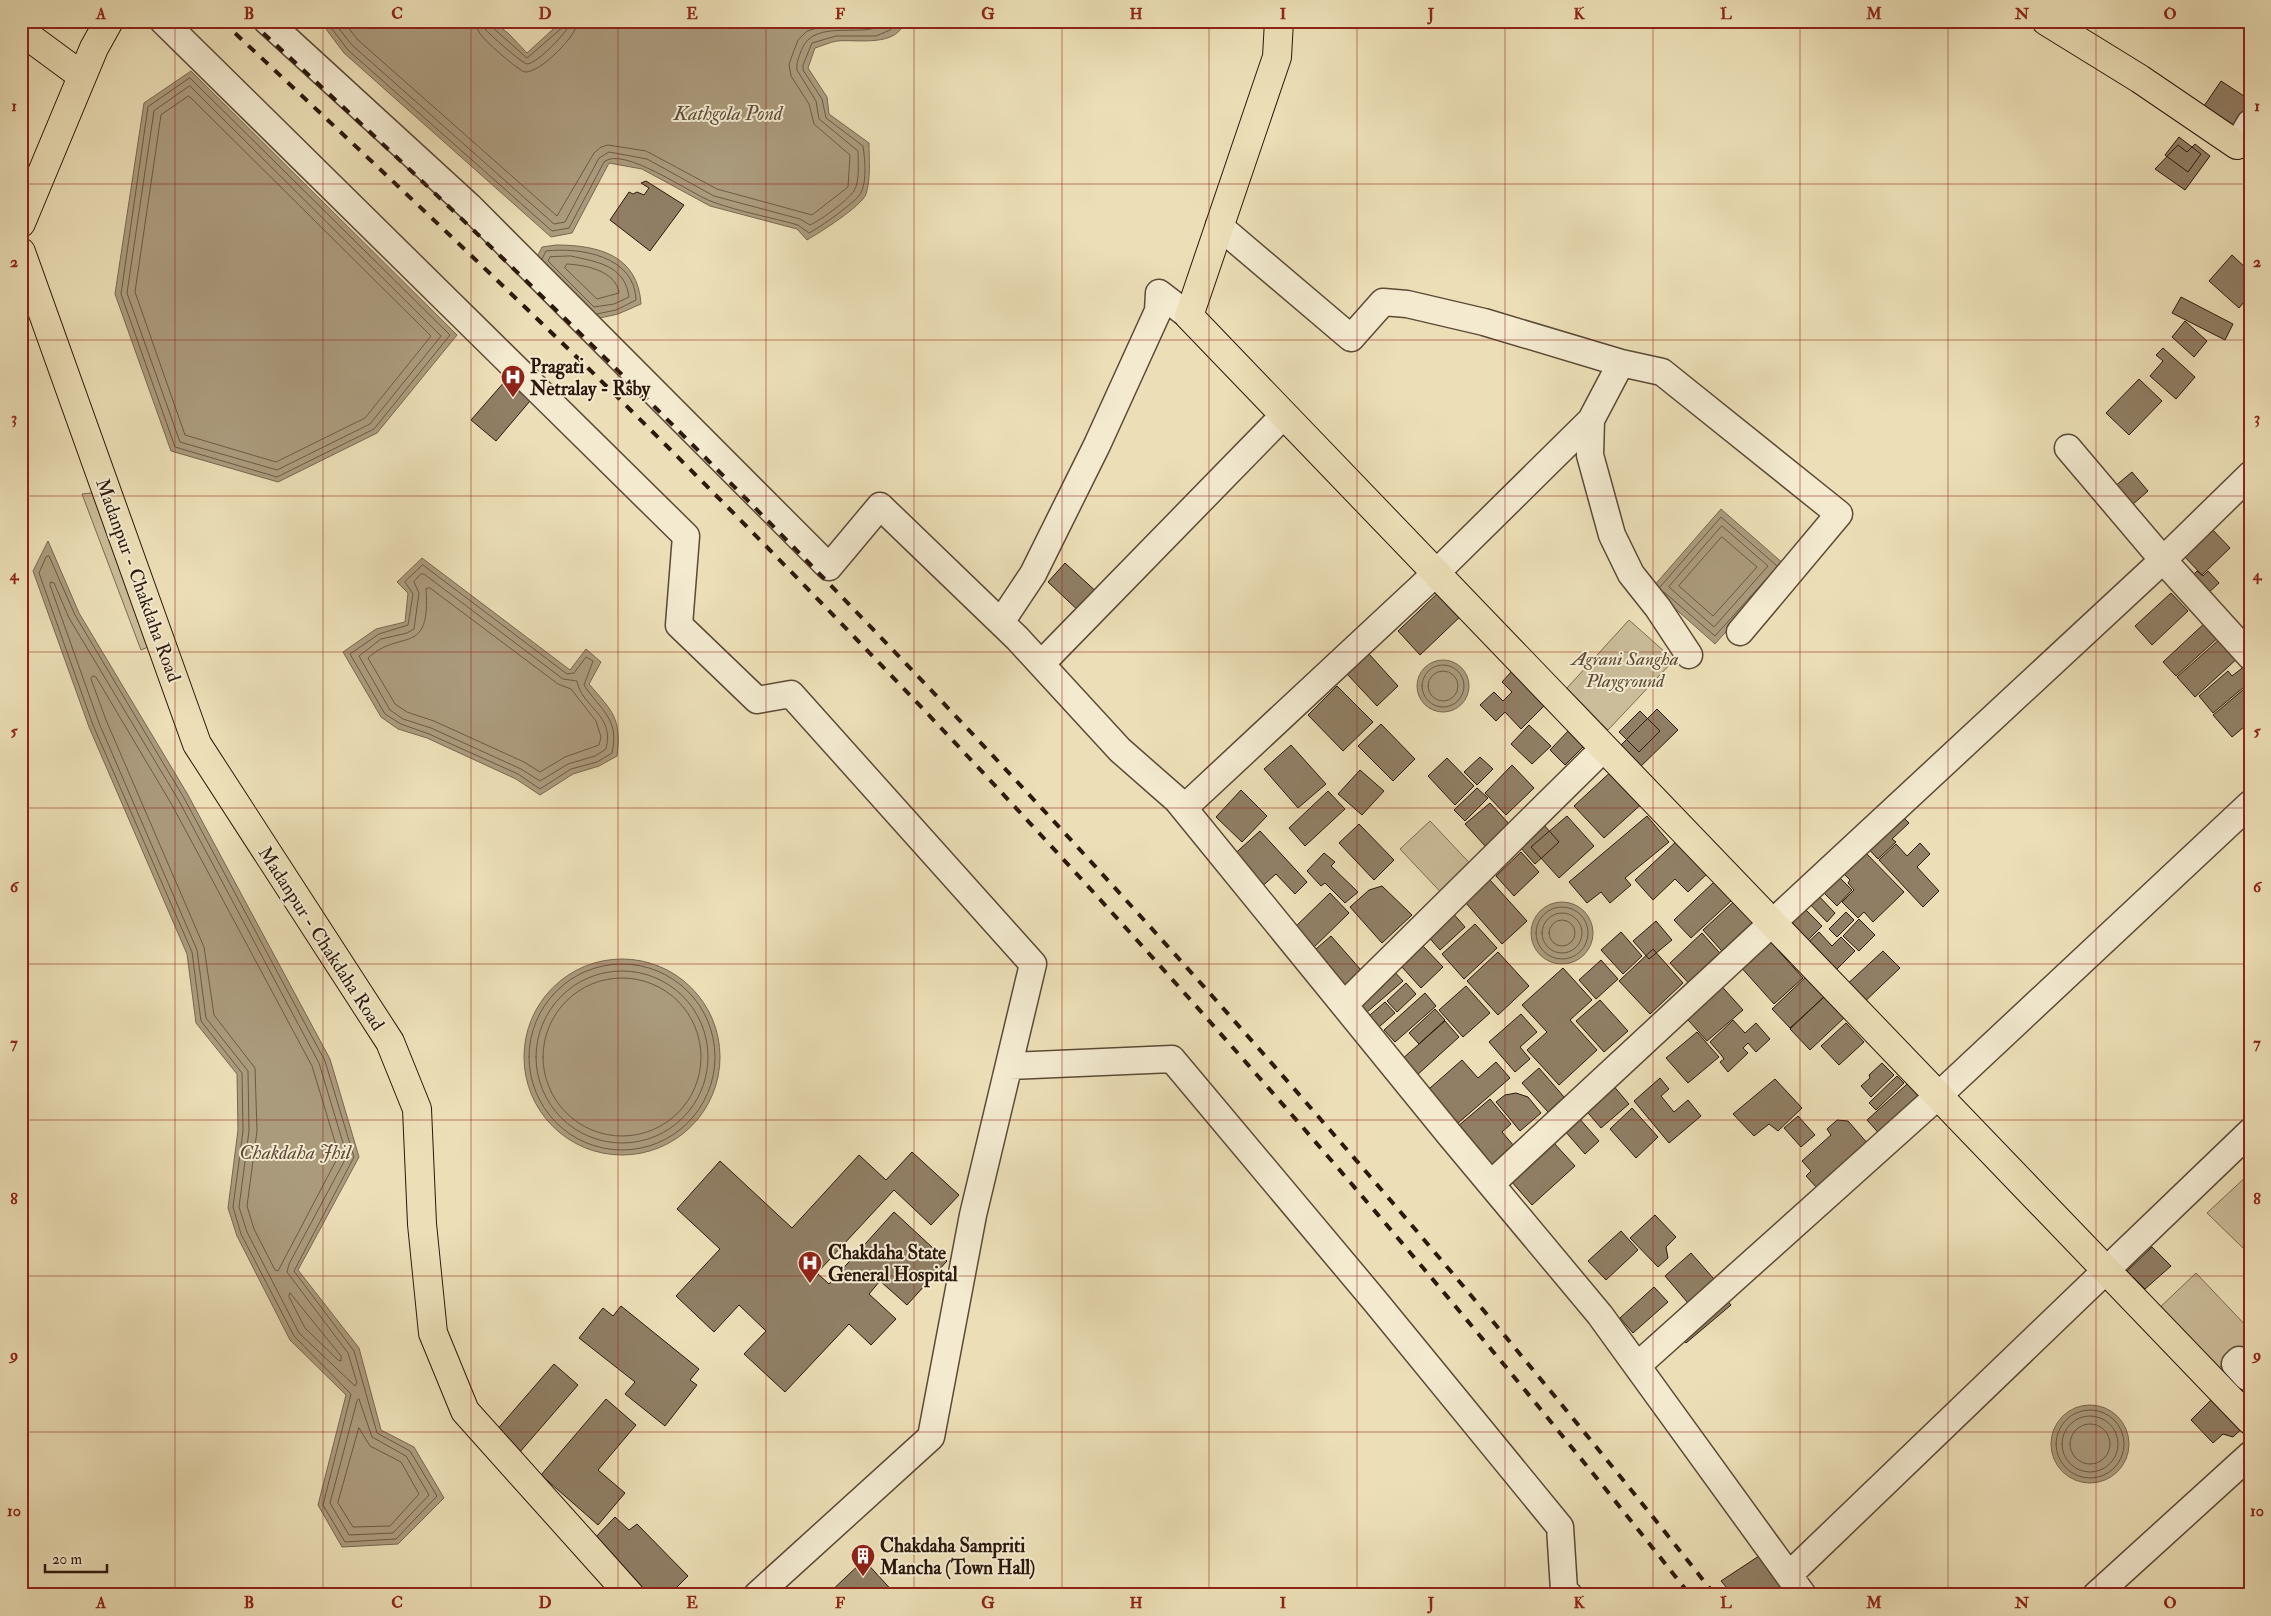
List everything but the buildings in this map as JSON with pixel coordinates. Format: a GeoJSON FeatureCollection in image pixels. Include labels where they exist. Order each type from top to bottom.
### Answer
{"type":"FeatureCollection","features":[{"type":"Feature","properties":{"kind":"main road"},"geometry":{"type":"LineString","coordinates":[[21,223],[94,48],[109,21]]}},
{"type":"Feature","properties":{"kind":"main road"},"geometry":{"type":"LineString","coordinates":[[1279,21],[1277,57],[1189,316],[2250,1420]]}},
{"type":"Feature","properties":{"kind":"main road"},"geometry":{"type":"LineString","coordinates":[[2046,21],[2140,79],[2243,134]]}},
{"type":"Feature","properties":{"kind":"main road"},"geometry":{"type":"LineString","coordinates":[[21,31],[82,76]]}},
{"type":"Feature","properties":{"kind":"main road","name":"Madanpur - Chakdaha Road"},"geometry":{"type":"LineString","coordinates":[[21,252],[197,744],[390,1042],[418,1109],[422,1224],[433,1333],[465,1411],[623,1592]]}},
{"type":"Feature","properties":{"kind":"street"},"geometry":{"type":"LineString","coordinates":[[163,21],[686,536],[679,626],[757,700],[791,694],[1033,964],[973,1215],[931,1438],[757,1595]]}},
{"type":"Feature","properties":{"kind":"street"},"geometry":{"type":"LineString","coordinates":[[267,21],[469,206],[828,567],[880,506],[1000,622],[1120,750],[1184,808],[1600,1315],[1796,1585],[2105,1269],[2250,1132]]}},
{"type":"Feature","properties":{"kind":"street"},"geometry":{"type":"LineString","coordinates":[[1220,226],[1351,338],[1383,302],[1407,304],[1484,322],[1621,363],[1662,372],[1838,514],[1740,632]]}},
{"type":"Feature","properties":{"kind":"street"},"geometry":{"type":"LineString","coordinates":[[1000,622],[1033,574],[1097,445],[1158,312],[1159,294],[1189,316]]}},
{"type":"Feature","properties":{"kind":"street"},"geometry":{"type":"LineString","coordinates":[[1184,808],[1436,574],[1591,420],[1621,363]]}},
{"type":"Feature","properties":{"kind":"street"},"geometry":{"type":"LineString","coordinates":[[1041,664],[1284,415]]}},
{"type":"Feature","properties":{"kind":"street"},"geometry":{"type":"LineString","coordinates":[[1591,420],[1590,455],[1612,535],[1631,574],[1658,608],[1689,655]]}},
{"type":"Feature","properties":{"kind":"street"},"geometry":{"type":"LineString","coordinates":[[2068,448],[2163,560],[2250,656]]}},
{"type":"Feature","properties":{"kind":"street"},"geometry":{"type":"LineString","coordinates":[[1491,1184],[2163,560],[2250,475]]}},
{"type":"Feature","properties":{"kind":"street"},"geometry":{"type":"LineString","coordinates":[[1344,1005],[1604,748]]}},
{"type":"Feature","properties":{"kind":"street"},"geometry":{"type":"LineString","coordinates":[[1637,1366],[1939,1095],[2250,804]]}},
{"type":"Feature","properties":{"kind":"street"},"geometry":{"type":"LineString","coordinates":[[1009,1066],[1172,1059],[1381,1308],[1560,1527],[1564,1590],[1569,1595]]}},
{"type":"Feature","properties":{"kind":"street"},"geometry":{"type":"LineString","coordinates":[[2096,1595],[2250,1455]]}},
{"type":"Feature","properties":{"kind":"green space"},"geometry":{"type":"Polygon","coordinates":[[[102,492],[155,644],[141,650],[82,494],[102,492]]]}},
{"type":"Feature","properties":{"kind":"green space","name":"Agrani Sangha Playground"},"geometry":{"type":"Polygon","coordinates":[[[1629,620],[1674,660],[1608,730],[1567,688],[1629,620]]]}},
{"type":"Feature","properties":{"kind":"green space"},"geometry":{"type":"Polygon","coordinates":[[[1430,821],[1479,873],[1449,901],[1400,849],[1430,821]]]}},
{"type":"Feature","properties":{"kind":"green space"},"geometry":{"type":"Polygon","coordinates":[[[2250,1173],[2250,1241],[2243,1248],[2207,1213],[2250,1173]]]}},
{"type":"Feature","properties":{"kind":"green space"},"geometry":{"type":"Polygon","coordinates":[[[2196,1273],[2250,1330],[2250,1340],[2213,1373],[2155,1312],[2196,1273]]]}},
{"type":"Feature","properties":{"kind":"water","name":"Kathgola Pond"},"geometry":{"type":"Polygon","coordinates":[[[320,21],[492,21],[508,33],[527,53],[562,21],[905,21],[901,30],[885,39],[837,41],[815,48],[808,68],[827,97],[829,114],[869,143],[869,175],[868,188],[863,199],[840,219],[807,240],[797,229],[710,206],[642,169],[609,163],[572,233],[551,237],[344,53],[320,21]]]}},
{"type":"Feature","properties":{"kind":"water"},"geometry":{"type":"Polygon","coordinates":[[[191,71],[457,335],[377,433],[278,482],[171,451],[115,294],[144,103],[191,71]]]}},
{"type":"Feature","properties":{"kind":"water"},"geometry":{"type":"Polygon","coordinates":[[[556,245],[587,247],[613,256],[624,264],[632,274],[638,287],[641,304],[618,314],[591,320],[534,263],[542,247],[556,245]]]}},
{"type":"Feature","properties":{"kind":"water"},"geometry":{"type":"Polygon","coordinates":[[[1721,509],[1785,565],[1715,644],[1652,588],[1721,509]]]}},
{"type":"Feature","properties":{"kind":"water","name":"Chakdaha Jhil"},"geometry":{"type":"Polygon","coordinates":[[[48,541],[79,613],[188,795],[330,1059],[359,1157],[298,1270],[359,1348],[381,1430],[414,1447],[444,1498],[398,1544],[342,1547],[318,1505],[346,1395],[290,1340],[237,1236],[228,1208],[238,1130],[237,1074],[196,1023],[187,954],[89,727],[33,571],[48,541]]]}},
{"type":"Feature","properties":{"kind":"water"},"geometry":{"type":"Polygon","coordinates":[[[422,558],[570,670],[586,649],[601,662],[589,684],[614,716],[618,733],[617,756],[599,766],[573,774],[540,795],[516,779],[427,738],[398,729],[381,717],[343,652],[376,629],[405,622],[408,593],[397,582],[422,558]]]}},
{"type":"Feature","properties":{"kind":"water"},"geometry":{"type":"Polygon","coordinates":[[[1438,660],[1448,660],[1462,667],[1469,681],[1469,691],[1462,705],[1448,712],[1438,712],[1428,708],[1421,701],[1417,691],[1417,681],[1421,671],[1428,664],[1438,660]]]}},
{"type":"Feature","properties":{"kind":"water"},"geometry":{"type":"Polygon","coordinates":[[[1556,902],[1568,902],[1584,911],[1591,921],[1593,933],[1591,945],[1584,955],[1568,964],[1556,964],[1545,959],[1536,950],[1531,939],[1531,927],[1536,916],[1545,907],[1556,902]]]}},
{"type":"Feature","properties":{"kind":"water"},"geometry":{"type":"Polygon","coordinates":[[[622,959],[650,963],[668,971],[684,981],[698,995],[716,1029],[720,1057],[716,1085],[708,1103],[698,1119],[684,1133],[650,1151],[622,1155],[594,1151],[576,1143],[560,1133],[546,1119],[528,1085],[524,1057],[528,1029],[536,1011],[546,995],[560,981],[594,963],[622,959]]]}},
{"type":"Feature","properties":{"kind":"water"},"geometry":{"type":"Polygon","coordinates":[[[2082,1405],[2098,1405],[2112,1411],[2123,1422],[2129,1436],[2129,1452],[2123,1466],[2112,1477],[2098,1483],[2082,1483],[2068,1477],[2057,1466],[2051,1452],[2051,1436],[2057,1422],[2068,1411],[2082,1405]]]}},
{"type":"Feature","properties":{"kind":"railway"},"geometry":{"type":"LineString","coordinates":[[222,21],[591,371],[737,516],[1021,813],[1160,965],[1430,1276],[1561,1434],[1690,1595]]}},
{"type":"Feature","properties":{"kind":"railway"},"geometry":{"type":"LineString","coordinates":[[250,21],[447,205],[640,392],[829,583],[1014,778],[1195,977],[1373,1180],[1546,1386],[1715,1595]]}},
{"type":"Feature","properties":{"kind":"place","name":"Pragati Netralay - Rsby"},"geometry":{"type":"Point","coordinates":[513,398]}},
{"type":"Feature","properties":{"kind":"place","name":"Chakdaha State General Hospital"},"geometry":{"type":"Point","coordinates":[810,1284]}},
{"type":"Feature","properties":{"kind":"place","name":"Chakdaha Sampriti Mancha (Town Hall)"},"geometry":{"type":"Point","coordinates":[863,1577]}}]}
